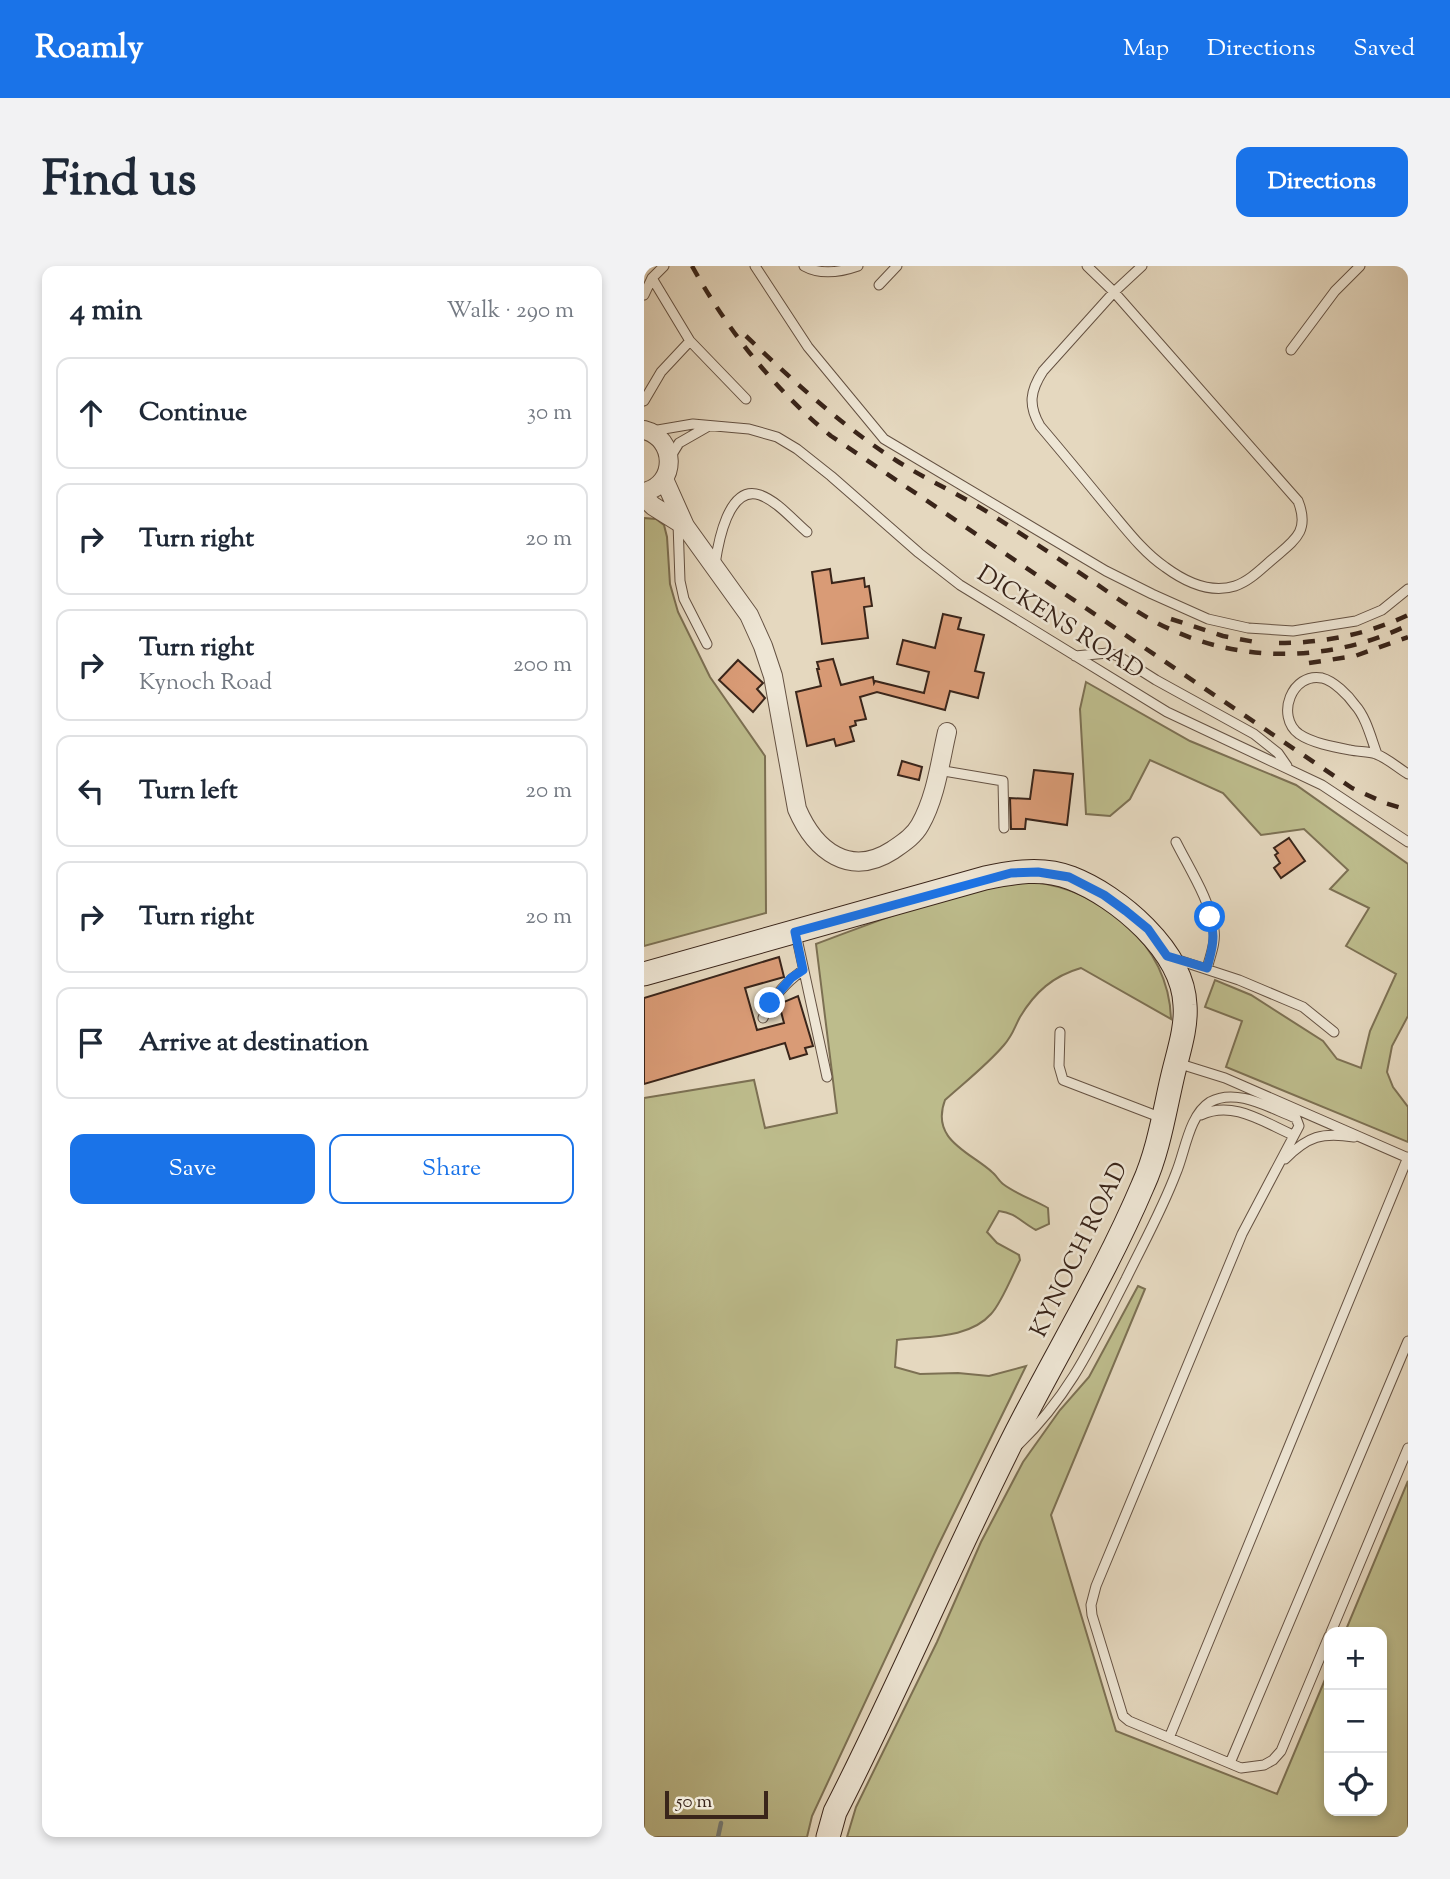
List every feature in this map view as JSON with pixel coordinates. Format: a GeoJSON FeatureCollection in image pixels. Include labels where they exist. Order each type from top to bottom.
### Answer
{"type":"FeatureCollection","features":[{"type":"Feature","properties":{"kind":"street"},"geometry":{"type":"LineString","coordinates":[[647,431],[660,438],[670,458],[664,479],[644,495],[653,506],[681,523]]}},
{"type":"Feature","properties":{"kind":"street"},"geometry":{"type":"LineString","coordinates":[[664,479],[681,523],[749,615],[763,646],[773,676],[797,809],[804,825],[828,852],[841,860],[854,862],[877,859],[908,840],[926,813],[947,732]]}},
{"type":"Feature","properties":{"kind":"street","name":"KYNOCH ROAD"},"geometry":{"type":"LineString","coordinates":[[644,974],[985,878],[1038,872],[1069,877],[1104,895],[1148,929],[1167,956],[1180,983],[1185,1005],[1182,1035],[1145,1183],[1005,1457],[835,1812],[828,1837]]}},
{"type":"Feature","properties":{"kind":"lane"},"geometry":{"type":"LineString","coordinates":[[644,295],[652,278],[664,266]]}},
{"type":"Feature","properties":{"kind":"lane"},"geometry":{"type":"LineString","coordinates":[[755,266],[808,347],[884,439],[1094,564],[1152,594],[1208,619],[1248,628],[1293,631],[1356,621],[1382,610],[1408,589]]}},
{"type":"Feature","properties":{"kind":"lane"},"geometry":{"type":"LineString","coordinates":[[804,266],[816,271],[831,272],[858,266]]}},
{"type":"Feature","properties":{"kind":"lane"},"geometry":{"type":"LineString","coordinates":[[879,285],[897,266]]}},
{"type":"Feature","properties":{"kind":"lane"},"geometry":{"type":"LineString","coordinates":[[1087,266],[1114,292],[1298,501],[1303,513],[1303,528],[1294,541],[1253,576],[1235,586],[1217,589],[1191,584],[1163,566],[1131,535],[1040,426],[1033,413],[1031,400],[1034,385],[1043,371],[1114,292],[1142,266]]}},
{"type":"Feature","properties":{"kind":"lane"},"geometry":{"type":"LineString","coordinates":[[1291,350],[1335,291],[1360,266]]}},
{"type":"Feature","properties":{"kind":"lane"},"geometry":{"type":"LineString","coordinates":[[652,278],[691,341],[746,399]]}},
{"type":"Feature","properties":{"kind":"lane"},"geometry":{"type":"LineString","coordinates":[[644,401],[662,372],[691,341]]}},
{"type":"Feature","properties":{"kind":"lane","name":"DICKENS ROAD"},"geometry":{"type":"LineString","coordinates":[[647,431],[693,425],[749,429],[797,449],[919,553],[960,584],[1167,712],[1229,743],[1287,767],[1345,799],[1408,842]]}},
{"type":"Feature","properties":{"kind":"lane"},"geometry":{"type":"LineString","coordinates":[[670,458],[679,443],[706,427]]}},
{"type":"Feature","properties":{"kind":"lane"},"geometry":{"type":"LineString","coordinates":[[715,566],[719,539],[727,516],[741,498],[748,495],[757,494],[767,499],[807,532]]}},
{"type":"Feature","properties":{"kind":"lane"},"geometry":{"type":"LineString","coordinates":[[681,523],[680,581],[684,599],[707,645]]}},
{"type":"Feature","properties":{"kind":"lane"},"geometry":{"type":"LineString","coordinates":[[1075,656],[1096,653],[1118,656],[1254,734],[1278,753],[1287,767]]}},
{"type":"Feature","properties":{"kind":"lane"},"geometry":{"type":"LineString","coordinates":[[1377,754],[1357,706],[1340,689],[1322,678],[1297,685],[1287,708],[1288,720],[1298,733],[1349,750],[1377,754],[1408,774]]}},
{"type":"Feature","properties":{"kind":"lane"},"geometry":{"type":"LineString","coordinates":[[938,770],[1003,781],[1004,828]]}},
{"type":"Feature","properties":{"kind":"lane"},"geometry":{"type":"LineString","coordinates":[[1176,842],[1198,886],[1214,930],[1214,942],[1207,968]]}},
{"type":"Feature","properties":{"kind":"lane"},"geometry":{"type":"LineString","coordinates":[[795,932],[827,1077]]}},
{"type":"Feature","properties":{"kind":"lane"},"geometry":{"type":"LineString","coordinates":[[1167,956],[1207,968],[1303,1007],[1334,1032]]}},
{"type":"Feature","properties":{"kind":"lane"},"geometry":{"type":"LineString","coordinates":[[763,1018],[776,995],[791,978],[803,970]]}},
{"type":"Feature","properties":{"kind":"lane"},"geometry":{"type":"LineString","coordinates":[[1060,1032],[1059,1066],[1063,1080],[1163,1118]]}},
{"type":"Feature","properties":{"kind":"lane"},"geometry":{"type":"LineString","coordinates":[[1169,1738],[1408,1157],[1225,1078],[1175,1062]]}},
{"type":"Feature","properties":{"kind":"lane"},"geometry":{"type":"LineString","coordinates":[[1005,1457],[1027,1436],[1075,1377],[1157,1218],[1176,1175],[1196,1117],[1207,1104],[1217,1099],[1240,1097],[1296,1118],[1299,1126],[1242,1234],[1092,1595],[1092,1615],[1123,1716],[1129,1721],[1241,1768],[1251,1768],[1273,1760],[1281,1751],[1324,1648]]}},
{"type":"Feature","properties":{"kind":"lane"},"geometry":{"type":"LineString","coordinates":[[1196,1117],[1212,1110],[1239,1110],[1293,1135]]}},
{"type":"Feature","properties":{"kind":"lane"},"geometry":{"type":"LineString","coordinates":[[1278,1166],[1295,1149],[1319,1136],[1338,1135],[1366,1139]]}},
{"type":"Feature","properties":{"kind":"lane"},"geometry":{"type":"LineString","coordinates":[[1230,1763],[1408,1341]]}},
{"type":"Feature","properties":{"kind":"lane"},"geometry":{"type":"LineString","coordinates":[[1333,1627],[1408,1448]]}},
{"type":"Feature","properties":{"kind":"shaded area"},"geometry":{"type":"Polygon","coordinates":[[[644,518],[656,519],[664,525],[670,584],[678,612],[710,677],[765,756],[766,913],[644,946],[644,518]]]}},
{"type":"Feature","properties":{"kind":"shaded area"},"geometry":{"type":"Polygon","coordinates":[[[1086,682],[1190,741],[1296,785],[1408,864],[1408,1016],[1392,1046],[1387,1072],[1393,1087],[1408,1107],[1408,1142],[1226,1067],[1242,1021],[1205,1007],[1215,980],[1251,995],[1323,1041],[1337,1059],[1361,1068],[1370,1031],[1396,974],[1346,946],[1369,908],[1330,889],[1348,870],[1304,829],[1261,835],[1223,793],[1150,760],[1130,799],[1110,816],[1086,814],[1080,709],[1086,682]]]}},
{"type":"Feature","properties":{"kind":"shaded area"},"geometry":{"type":"Polygon","coordinates":[[[1032,882],[1083,896],[1127,925],[1145,945],[1158,967],[1167,992],[1171,1019],[1081,968],[1071,971],[1053,980],[1039,993],[1026,1008],[1004,1045],[945,1100],[942,1114],[947,1135],[1003,1184],[1048,1208],[1049,1224],[1036,1230],[1014,1216],[999,1211],[987,1232],[997,1243],[1019,1255],[1020,1260],[995,1309],[982,1322],[960,1332],[897,1340],[895,1367],[920,1374],[958,1373],[989,1376],[1026,1366],[937,1548],[812,1816],[807,1837],[644,1837],[644,1098],[754,1080],[765,1128],[837,1113],[816,944],[949,897],[1032,882]]]}},
{"type":"Feature","properties":{"kind":"shaded area"},"geometry":{"type":"Polygon","coordinates":[[[1138,1286],[1145,1289],[1051,1515],[1116,1731],[1277,1794],[1324,1682],[1324,1816],[1387,1816],[1387,1627],[1347,1627],[1408,1481],[1408,1837],[847,1837],[856,1807],[937,1642],[981,1542],[1023,1462],[1060,1410],[1089,1377],[1138,1286]]]}},
{"type":"Feature","properties":{"kind":"building"},"geometry":{"type":"Polygon","coordinates":[[[830,569],[832,583],[864,578],[865,587],[869,586],[872,606],[864,607],[868,638],[822,644],[812,572],[830,569]]]}},
{"type":"Feature","properties":{"kind":"building"},"geometry":{"type":"Polygon","coordinates":[[[943,614],[961,618],[958,629],[984,635],[975,671],[984,673],[978,698],[950,691],[945,710],[877,692],[860,697],[866,719],[855,721],[856,725],[850,727],[854,741],[836,746],[834,739],[807,746],[796,692],[821,686],[817,662],[833,659],[841,685],[873,677],[874,683],[875,681],[924,693],[929,672],[897,664],[903,640],[935,648],[943,614]]]}},
{"type":"Feature","properties":{"kind":"building"},"geometry":{"type":"Polygon","coordinates":[[[738,660],[763,683],[757,689],[765,698],[753,712],[719,680],[738,660]]]}},
{"type":"Feature","properties":{"kind":"building"},"geometry":{"type":"Polygon","coordinates":[[[902,761],[922,767],[919,780],[898,775],[902,761]]]}},
{"type":"Feature","properties":{"kind":"building"},"geometry":{"type":"Polygon","coordinates":[[[1034,770],[1073,774],[1067,825],[1026,819],[1025,829],[1011,829],[1010,798],[1030,799],[1034,770]]]}},
{"type":"Feature","properties":{"kind":"building"},"geometry":{"type":"Polygon","coordinates":[[[1289,838],[1305,861],[1281,878],[1274,868],[1280,863],[1274,848],[1289,838]]]}},
{"type":"Feature","properties":{"kind":"building"},"geometry":{"type":"Polygon","coordinates":[[[779,957],[784,977],[745,988],[757,1030],[784,1023],[779,1004],[798,996],[813,1046],[805,1048],[807,1054],[790,1059],[785,1043],[644,1084],[644,998],[779,957]]]}},
{"type":"Feature","properties":{"kind":"waterway"},"geometry":{"type":"LineString","coordinates":[[718,1837],[721,1823]]}},
{"type":"Feature","properties":{"kind":"railway"},"geometry":{"type":"LineString","coordinates":[[692,266],[737,336],[771,379],[831,436],[1352,788],[1408,810]]}},
{"type":"Feature","properties":{"kind":"railway"},"geometry":{"type":"LineString","coordinates":[[746,336],[818,402],[877,448],[989,513],[1132,608],[1172,630],[1230,649],[1290,654],[1351,646],[1408,625]]}},
{"type":"Feature","properties":{"kind":"railway"},"geometry":{"type":"LineString","coordinates":[[1279,643],[1345,636],[1408,615]]}},
{"type":"Feature","properties":{"kind":"railway"},"geometry":{"type":"LineString","coordinates":[[1171,619],[1223,636],[1255,642]]}},
{"type":"Feature","properties":{"kind":"railway"},"geometry":{"type":"LineString","coordinates":[[1309,663],[1355,656],[1408,637]]}},
{"type":"Feature","properties":{"kind":"route"},"geometry":{"type":"LineString","coordinates":[[770,1003],[791,978],[803,970],[795,932],[985,878],[1038,872],[1069,877],[1104,895],[1126,911],[1148,929],[1167,956],[1207,968],[1214,942],[1210,917]]}}]}
